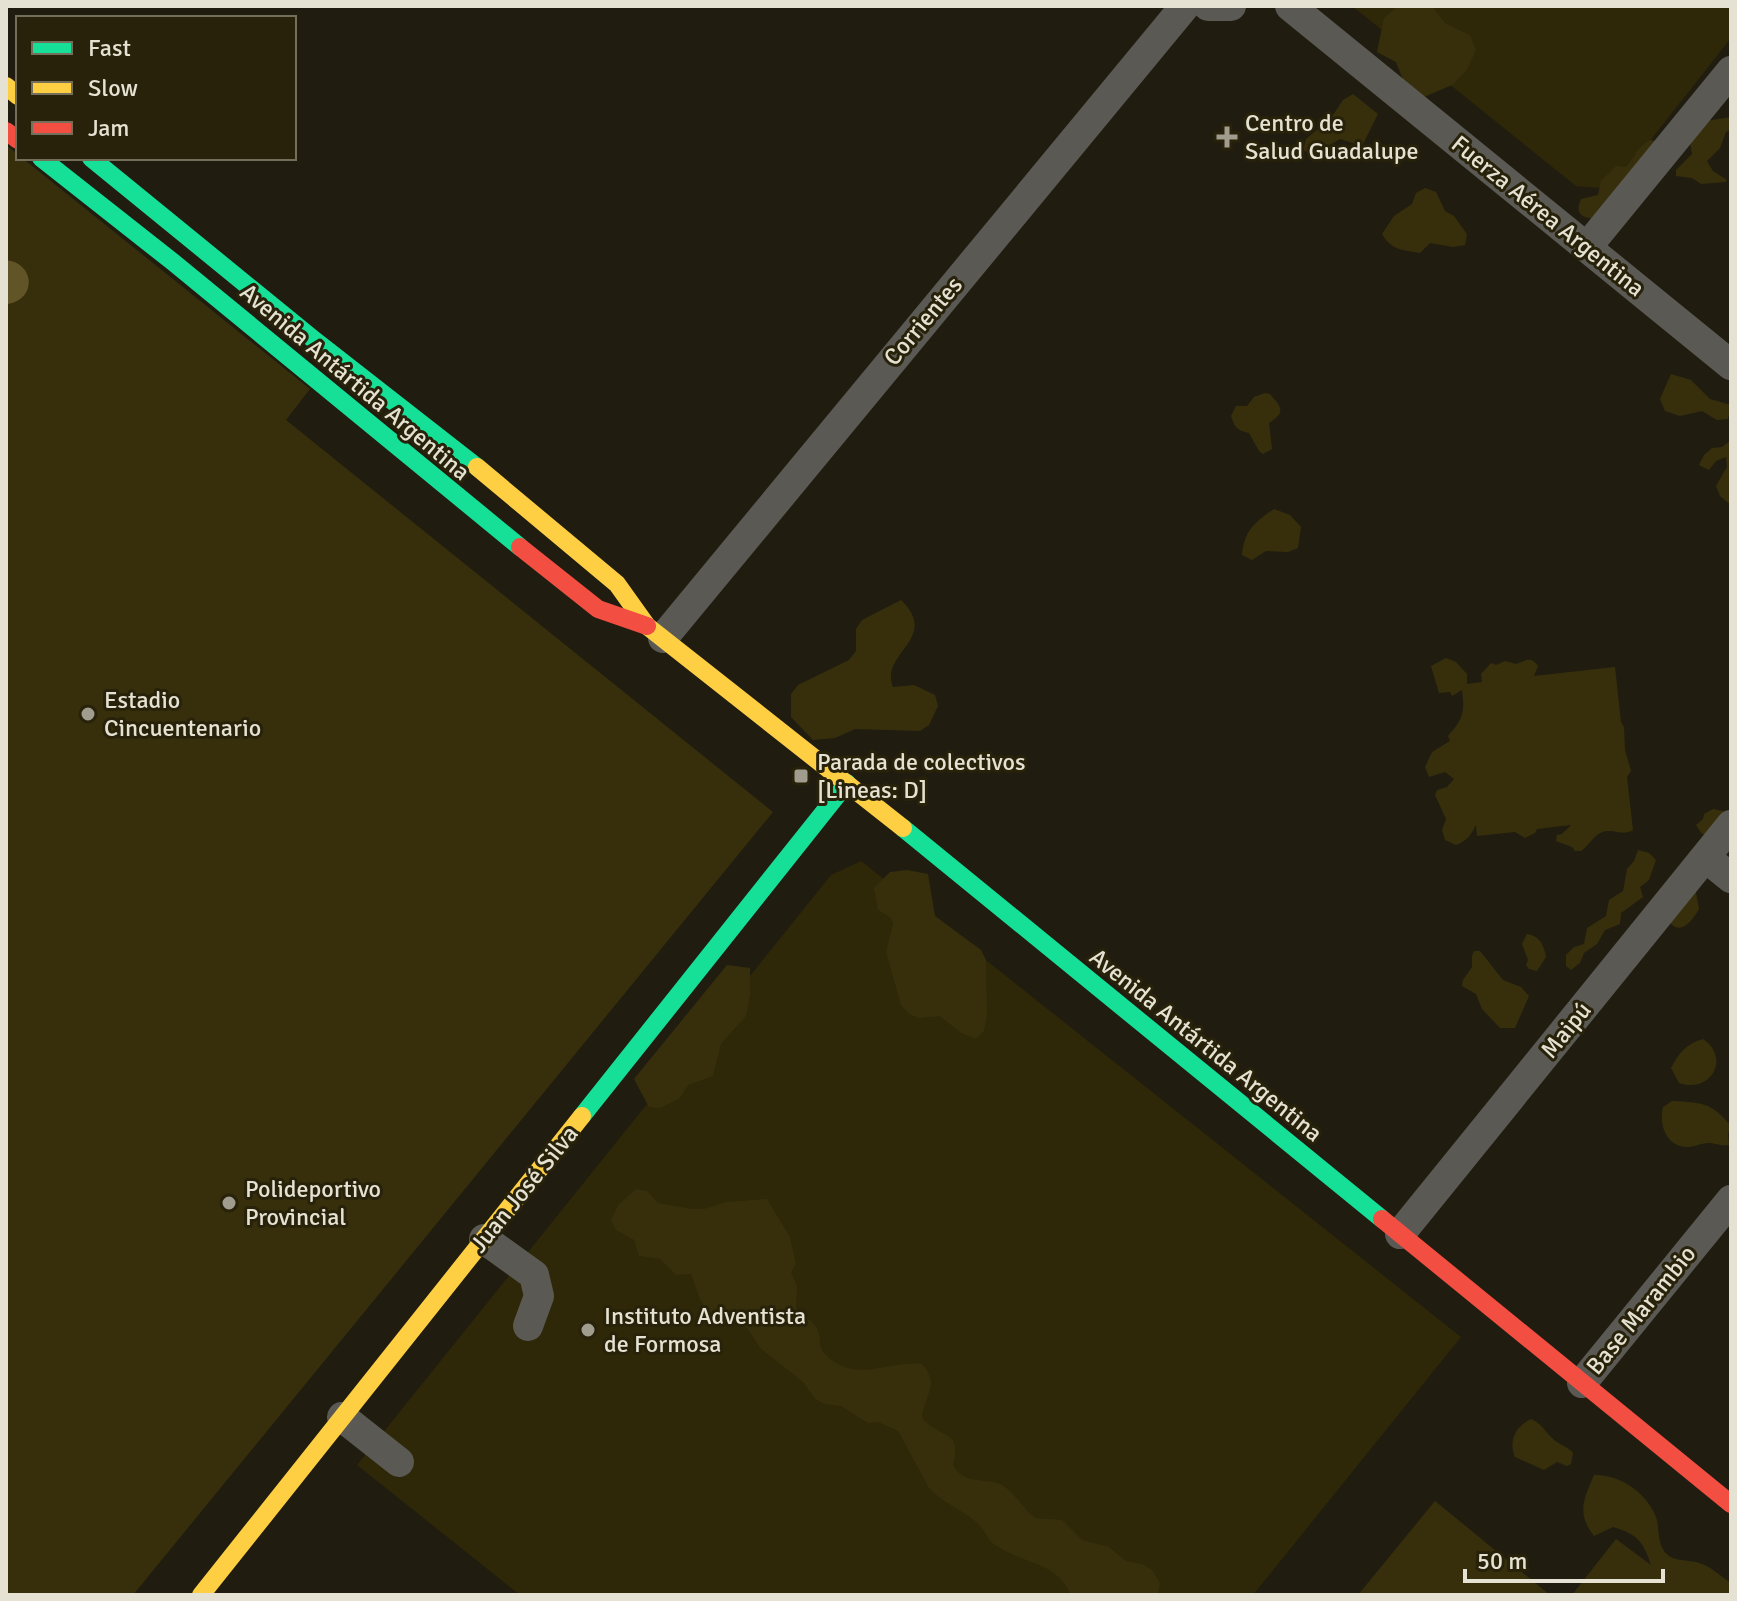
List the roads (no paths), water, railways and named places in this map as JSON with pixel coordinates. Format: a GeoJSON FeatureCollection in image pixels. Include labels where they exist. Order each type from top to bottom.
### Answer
{"type":"FeatureCollection","features":[{"type":"Feature","properties":{"kind":"main road","name":"Avenida Antártida Argentina"},"geometry":{"type":"LineString","coordinates":[[44,160],[173,262],[441,485],[598,609],[655,632]]}},
{"type":"Feature","properties":{"kind":"main road","name":"Avenida Antártida Argentina"},"geometry":{"type":"LineString","coordinates":[[93,160],[313,339],[462,455],[617,584],[655,632],[847,783],[1731,1504]]}},
{"type":"Feature","properties":{"kind":"main road","name":"Juan José Silva"},"geometry":{"type":"LineString","coordinates":[[201,1595],[847,783]]}},
{"type":"Feature","properties":{"kind":"street","name":"Corrientes"},"geometry":{"type":"LineString","coordinates":[[655,632],[1185,6]]}},
{"type":"Feature","properties":{"kind":"street"},"geometry":{"type":"LineString","coordinates":[[1208,6],[1231,6]]}},
{"type":"Feature","properties":{"kind":"street","name":"Fuerza Aérea Argentina"},"geometry":{"type":"LineString","coordinates":[[1290,6],[1731,365]]}},
{"type":"Feature","properties":{"kind":"street"},"geometry":{"type":"LineString","coordinates":[[1587,247],[1731,71]]}},
{"type":"Feature","properties":{"kind":"street","name":"Maipú"},"geometry":{"type":"LineString","coordinates":[[1400,1234],[1731,825]]}},
{"type":"Feature","properties":{"kind":"street"},"geometry":{"type":"LineString","coordinates":[[1705,857],[1731,878]]}},
{"type":"Feature","properties":{"kind":"street","name":"Base Marambio"},"geometry":{"type":"LineString","coordinates":[[1582,1383],[1731,1200]]}},
{"type":"Feature","properties":{"kind":"street"},"geometry":{"type":"LineString","coordinates":[[484,1239],[534,1275],[539,1296],[528,1326]]}},
{"type":"Feature","properties":{"kind":"street"},"geometry":{"type":"LineString","coordinates":[[342,1417],[399,1462]]}},
{"type":"Feature","properties":{"kind":"place","name":"Centro de Salud Guadalupe"},"geometry":{"type":"Point","coordinates":[1227,137]}},
{"type":"Feature","properties":{"kind":"place","name":"Estadio Cincuentenario"},"geometry":{"type":"Point","coordinates":[88,714]}},
{"type":"Feature","properties":{"kind":"place","name":"Parada de colectivos [Lineas: D]"},"geometry":{"type":"Point","coordinates":[801,776]}},
{"type":"Feature","properties":{"kind":"place","name":"Polideportivo Provincial"},"geometry":{"type":"Point","coordinates":[229,1203]}},
{"type":"Feature","properties":{"kind":"place","name":"Instituto Adventista de Formosa"},"geometry":{"type":"Point","coordinates":[588,1330]}}]}
